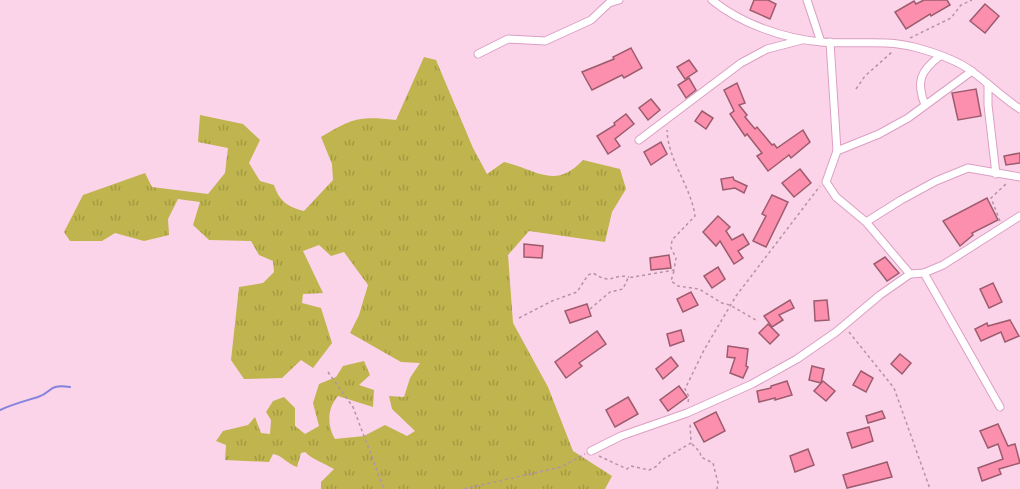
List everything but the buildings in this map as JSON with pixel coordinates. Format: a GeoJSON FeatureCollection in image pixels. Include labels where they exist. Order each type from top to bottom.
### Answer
{"type":"FeatureCollection","features":[{"type":"Feature","properties":{"kind":"street"},"geometry":{"type":"LineString","coordinates":[[478,54],[508,39],[545,41],[591,20],[609,3],[619,0]]}},
{"type":"Feature","properties":{"kind":"street"},"geometry":{"type":"LineString","coordinates":[[712,0],[743,21],[805,39],[821,42],[900,44],[940,56],[972,71],[1020,109]]}},
{"type":"Feature","properties":{"kind":"street"},"geometry":{"type":"LineString","coordinates":[[807,0],[821,42]]}},
{"type":"Feature","properties":{"kind":"street"},"geometry":{"type":"LineString","coordinates":[[639,140],[741,63],[767,49],[805,39]]}},
{"type":"Feature","properties":{"kind":"street"},"geometry":{"type":"LineString","coordinates":[[830,42],[837,151],[826,182],[836,197],[866,222],[910,274]]}},
{"type":"Feature","properties":{"kind":"street"},"geometry":{"type":"LineString","coordinates":[[925,105],[920,92],[920,81],[929,64],[940,56]]}},
{"type":"Feature","properties":{"kind":"street"},"geometry":{"type":"LineString","coordinates":[[837,151],[879,134],[908,118],[972,71]]}},
{"type":"Feature","properties":{"kind":"street"},"geometry":{"type":"LineString","coordinates":[[988,84],[988,105],[996,174]]}},
{"type":"Feature","properties":{"kind":"street"},"geometry":{"type":"LineString","coordinates":[[866,222],[901,200],[968,168],[1018,177]]}},
{"type":"Feature","properties":{"kind":"street"},"geometry":{"type":"LineString","coordinates":[[591,451],[621,436],[687,413],[752,384],[797,359],[910,274],[924,273],[960,255],[1020,216]]}},
{"type":"Feature","properties":{"kind":"street"},"geometry":{"type":"LineString","coordinates":[[924,273],[1000,407]]}},
{"type":"Feature","properties":{"kind":"path"},"geometry":{"type":"LineString","coordinates":[[855,89],[865,76],[900,44],[951,18],[961,5],[972,0]]}},
{"type":"Feature","properties":{"kind":"path"},"geometry":{"type":"LineString","coordinates":[[669,117],[666,132],[669,147],[686,189],[693,200],[695,216],[672,240],[670,248],[676,258],[671,281],[678,286],[699,289],[756,320]]}},
{"type":"Feature","properties":{"kind":"path"},"geometry":{"type":"LineString","coordinates":[[999,223],[999,217],[991,198],[1018,177]]}},
{"type":"Feature","properties":{"kind":"path"},"geometry":{"type":"LineString","coordinates":[[717,489],[718,483],[712,463],[701,457],[700,452],[691,443],[690,421],[687,413],[689,398],[685,389],[730,305],[820,186],[826,182]]}},
{"type":"Feature","properties":{"kind":"path"},"geometry":{"type":"LineString","coordinates":[[590,309],[610,292],[622,289],[624,282],[630,278],[674,270]]}},
{"type":"Feature","properties":{"kind":"path"},"geometry":{"type":"LineString","coordinates":[[519,318],[552,301],[577,292],[588,275],[593,273],[602,279],[612,280],[619,276],[630,278]]}},
{"type":"Feature","properties":{"kind":"path"},"geometry":{"type":"LineString","coordinates":[[845,325],[894,388],[930,489]]}},
{"type":"Feature","properties":{"kind":"path"},"geometry":{"type":"LineString","coordinates":[[328,372],[353,406],[384,489]]}},
{"type":"Feature","properties":{"kind":"path"},"geometry":{"type":"LineString","coordinates":[[464,489],[561,466],[591,451],[602,459],[627,469],[630,466],[649,470],[691,443]]}},
{"type":"Feature","properties":{"kind":"green space"},"geometry":{"type":"Polygon","coordinates":[[[424,57],[436,60],[473,148],[487,174],[504,162],[536,173],[554,176],[573,169],[583,160],[620,169],[626,189],[612,212],[605,242],[529,231],[508,255],[513,323],[548,387],[573,451],[612,476],[605,489],[321,489],[321,482],[334,469],[305,452],[301,453],[297,467],[273,454],[269,462],[225,460],[226,445],[216,441],[223,431],[248,425],[255,417],[261,433],[270,434],[271,420],[266,412],[273,401],[284,397],[295,408],[295,426],[305,434],[319,426],[313,403],[319,384],[336,377],[343,366],[364,361],[370,375],[359,385],[374,390],[373,407],[338,396],[329,417],[335,439],[364,436],[385,425],[407,436],[415,431],[392,409],[389,396],[404,397],[410,378],[420,363],[401,362],[350,333],[359,315],[368,285],[344,252],[331,256],[319,245],[303,251],[323,293],[303,294],[302,303],[321,308],[332,343],[313,368],[301,360],[282,378],[244,379],[231,360],[239,287],[263,283],[274,272],[273,261],[259,255],[251,241],[209,240],[193,225],[200,202],[178,199],[168,219],[169,235],[144,241],[115,233],[102,241],[70,241],[64,232],[83,195],[145,173],[152,187],[208,194],[225,173],[228,148],[198,142],[200,115],[243,124],[260,140],[249,163],[260,181],[274,185],[285,202],[304,211],[333,180],[332,164],[321,137],[357,120],[373,118],[396,120],[424,57]]]}},
{"type":"Feature","properties":{"kind":"waterway"},"geometry":{"type":"LineString","coordinates":[[0,410],[43,395],[54,388],[70,387]]}}]}
